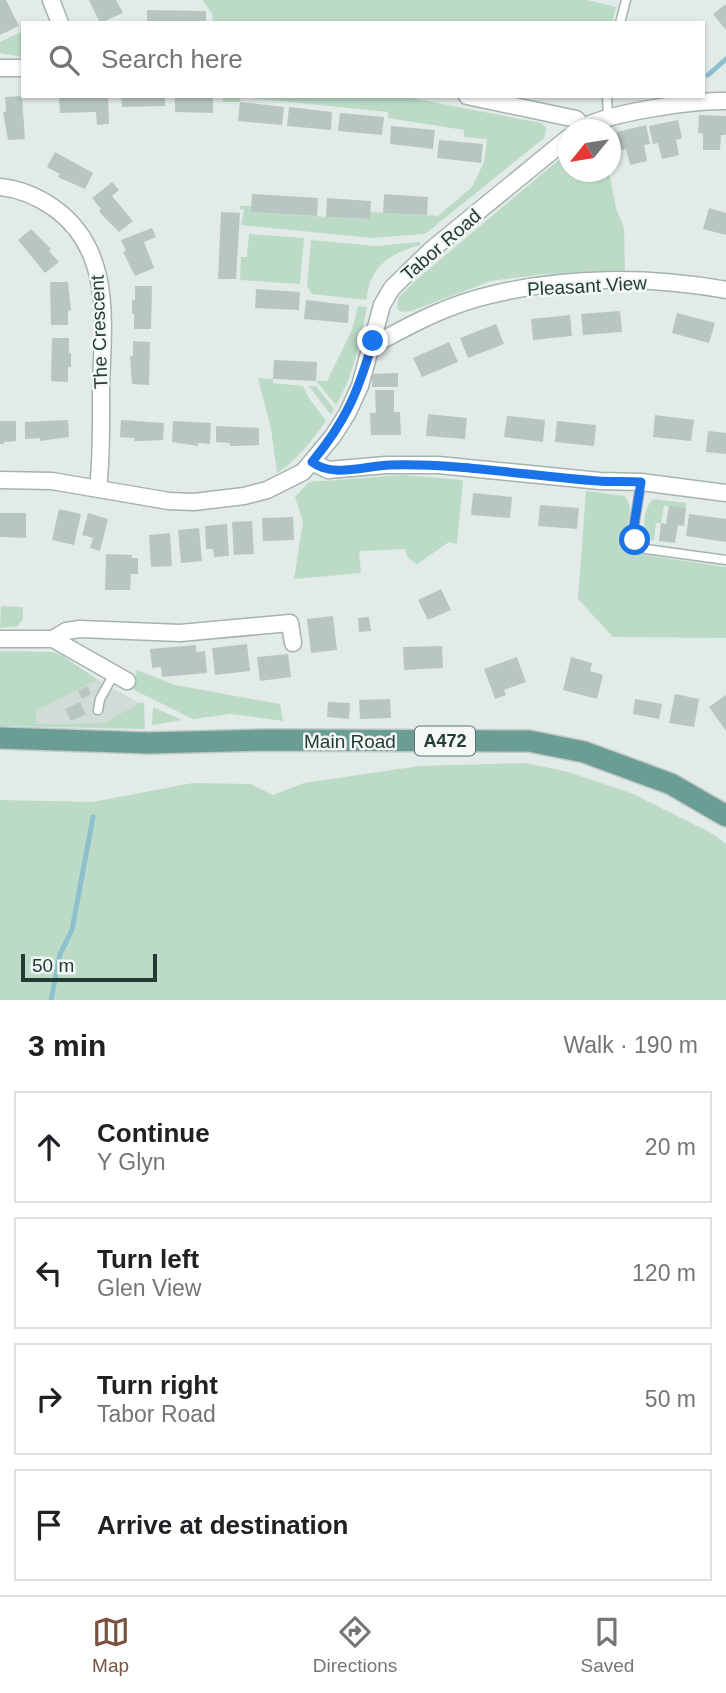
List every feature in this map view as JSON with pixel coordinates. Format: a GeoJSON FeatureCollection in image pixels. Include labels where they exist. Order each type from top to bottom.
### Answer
{"type":"FeatureCollection","features":[{"type":"Feature","properties":{"kind":"main road","name":"Main Road"},"geometry":{"type":"LineString","coordinates":[[0,738],[149,743],[267,740],[529,741],[584,752],[671,784],[726,816]]}},
{"type":"Feature","properties":{"kind":"street"},"geometry":{"type":"LineString","coordinates":[[51,0],[59,21]]}},
{"type":"Feature","properties":{"kind":"street"},"geometry":{"type":"LineString","coordinates":[[0,68],[21,68]]}},
{"type":"Feature","properties":{"kind":"street"},"geometry":{"type":"LineString","coordinates":[[476,98],[576,119]]}},
{"type":"Feature","properties":{"kind":"street"},"geometry":{"type":"LineString","coordinates":[[608,118],[663,107],[726,101]]}},
{"type":"Feature","properties":{"kind":"street","name":"Tabor Road"},"geometry":{"type":"LineString","coordinates":[[0,480],[52,481],[169,501],[194,502],[244,496],[285,482],[303,472],[333,436],[347,414],[360,386],[384,300],[409,271],[558,147]]}},
{"type":"Feature","properties":{"kind":"street","name":"The Crescent"},"geometry":{"type":"LineString","coordinates":[[0,187],[20,190],[50,205],[70,220],[88,245],[97,265],[102,306],[98,488]]}},
{"type":"Feature","properties":{"kind":"street","name":"Pleasant View"},"geometry":{"type":"LineString","coordinates":[[373,341],[381,341],[447,309],[489,295],[544,285],[645,281],[693,284],[726,290]]}},
{"type":"Feature","properties":{"kind":"street"},"geometry":{"type":"LineString","coordinates":[[312,462],[328,470],[438,465],[600,481],[641,482],[726,493]]}},
{"type":"Feature","properties":{"kind":"street"},"geometry":{"type":"LineString","coordinates":[[52,639],[66,631],[80,629],[180,633],[290,623],[293,643]]}},
{"type":"Feature","properties":{"kind":"street"},"geometry":{"type":"LineString","coordinates":[[0,639],[52,639],[121,677]]}},
{"type":"Feature","properties":{"kind":"lane"},"geometry":{"type":"LineString","coordinates":[[621,21],[626,0]]}},
{"type":"Feature","properties":{"kind":"lane"},"geometry":{"type":"LineString","coordinates":[[607,98],[608,118]]}},
{"type":"Feature","properties":{"kind":"lane"},"geometry":{"type":"LineString","coordinates":[[641,482],[633,532],[635,540],[646,550],[726,560]]}},
{"type":"Feature","properties":{"kind":"lane"},"geometry":{"type":"LineString","coordinates":[[98,710],[100,699],[121,677]]}},
{"type":"Feature","properties":{"kind":"shaded area"},"geometry":{"type":"Polygon","coordinates":[[[98,680],[139,703],[104,723],[37,724],[36,711],[98,680]]]}},
{"type":"Feature","properties":{"kind":"green space"},"geometry":{"type":"Polygon","coordinates":[[[202,0],[587,0],[616,7],[612,21],[213,21],[212,13],[202,0]]]}},
{"type":"Feature","properties":{"kind":"green space"},"geometry":{"type":"Polygon","coordinates":[[[21,32],[21,57],[0,53],[0,42],[21,32]]]}},
{"type":"Feature","properties":{"kind":"green space"},"geometry":{"type":"Polygon","coordinates":[[[223,98],[241,98],[240,102],[223,102],[223,98]]]}},
{"type":"Feature","properties":{"kind":"green space"},"geometry":{"type":"Polygon","coordinates":[[[251,98],[411,98],[541,123],[547,128],[544,138],[425,234],[372,238],[241,225],[244,210],[240,209],[240,206],[252,206],[252,212],[359,219],[370,219],[370,212],[438,216],[472,187],[484,162],[487,139],[464,137],[464,130],[388,118],[388,112],[251,98]]]}},
{"type":"Feature","properties":{"kind":"green space"},"geometry":{"type":"Polygon","coordinates":[[[558,160],[558,182],[611,182],[616,208],[624,228],[625,270],[544,274],[491,281],[411,311],[401,312],[397,308],[399,297],[558,160]]]}},
{"type":"Feature","properties":{"kind":"green space"},"geometry":{"type":"Polygon","coordinates":[[[249,234],[304,238],[300,284],[240,280],[241,257],[247,257],[249,234]]]}},
{"type":"Feature","properties":{"kind":"green space"},"geometry":{"type":"Polygon","coordinates":[[[311,240],[376,246],[419,242],[421,245],[391,257],[377,270],[368,288],[367,300],[312,294],[307,286],[311,240]]]}},
{"type":"Feature","properties":{"kind":"green space"},"geometry":{"type":"Polygon","coordinates":[[[358,306],[367,307],[362,332],[352,370],[336,405],[316,381],[327,381],[352,330],[358,306]]]}},
{"type":"Feature","properties":{"kind":"green space"},"geometry":{"type":"Polygon","coordinates":[[[258,378],[273,379],[273,383],[303,386],[326,421],[298,456],[277,473],[271,429],[258,378]]]}},
{"type":"Feature","properties":{"kind":"green space"},"geometry":{"type":"Polygon","coordinates":[[[309,386],[316,386],[334,409],[331,415],[309,386]]]}},
{"type":"Feature","properties":{"kind":"green space"},"geometry":{"type":"Polygon","coordinates":[[[403,475],[463,480],[457,544],[449,542],[417,564],[409,559],[404,549],[359,551],[361,573],[294,579],[303,522],[295,497],[309,482],[403,475]]]}},
{"type":"Feature","properties":{"kind":"green space"},"geometry":{"type":"Polygon","coordinates":[[[586,491],[625,496],[630,511],[629,540],[645,555],[726,567],[726,638],[613,637],[578,599],[586,491]]]}},
{"type":"Feature","properties":{"kind":"green space"},"geometry":{"type":"Polygon","coordinates":[[[653,499],[686,503],[686,508],[664,506],[661,523],[656,523],[654,541],[646,537],[644,528],[646,512],[653,499]]]}},
{"type":"Feature","properties":{"kind":"green space"},"geometry":{"type":"Polygon","coordinates":[[[1,606],[23,607],[23,619],[18,626],[0,628],[1,606]]]}},
{"type":"Feature","properties":{"kind":"green space"},"geometry":{"type":"Polygon","coordinates":[[[0,651],[53,652],[98,680],[36,711],[37,724],[104,723],[139,703],[144,703],[145,729],[0,726],[0,651]]]}},
{"type":"Feature","properties":{"kind":"green space"},"geometry":{"type":"Polygon","coordinates":[[[137,670],[175,685],[280,704],[283,721],[231,714],[193,719],[132,689],[137,670]]]}},
{"type":"Feature","properties":{"kind":"green space"},"geometry":{"type":"Polygon","coordinates":[[[153,707],[182,720],[152,725],[153,707]]]}},
{"type":"Feature","properties":{"kind":"green space"},"geometry":{"type":"Polygon","coordinates":[[[526,763],[568,772],[631,793],[713,834],[726,844],[726,1000],[0,1000],[0,800],[92,802],[193,783],[251,784],[273,795],[304,783],[419,766],[526,763]]]}},
{"type":"Feature","properties":{"kind":"building"},"geometry":{"type":"Polygon","coordinates":[[[0,0],[6,0],[19,26],[0,35],[0,0]]]}},
{"type":"Feature","properties":{"kind":"building"},"geometry":{"type":"Polygon","coordinates":[[[89,0],[116,0],[123,13],[99,21],[89,0]]]}},
{"type":"Feature","properties":{"kind":"building"},"geometry":{"type":"Polygon","coordinates":[[[726,4],[726,30],[713,14],[726,4]]]}},
{"type":"Feature","properties":{"kind":"building"},"geometry":{"type":"Polygon","coordinates":[[[147,10],[206,11],[206,21],[147,21],[147,10]]]}},
{"type":"Feature","properties":{"kind":"building"},"geometry":{"type":"Polygon","coordinates":[[[5,97],[22,98],[25,139],[8,140],[3,112],[6,112],[5,97]]]}},
{"type":"Feature","properties":{"kind":"building"},"geometry":{"type":"Polygon","coordinates":[[[59,98],[108,98],[109,124],[97,125],[96,112],[60,113],[59,98]]]}},
{"type":"Feature","properties":{"kind":"building"},"geometry":{"type":"Polygon","coordinates":[[[121,98],[165,98],[165,106],[122,107],[121,98]]]}},
{"type":"Feature","properties":{"kind":"building"},"geometry":{"type":"Polygon","coordinates":[[[175,98],[213,98],[213,113],[175,112],[175,98]]]}},
{"type":"Feature","properties":{"kind":"building"},"geometry":{"type":"Polygon","coordinates":[[[240,102],[284,107],[282,125],[238,121],[240,102]]]}},
{"type":"Feature","properties":{"kind":"building"},"geometry":{"type":"Polygon","coordinates":[[[289,107],[332,112],[331,130],[287,126],[289,107]]]}},
{"type":"Feature","properties":{"kind":"building"},"geometry":{"type":"Polygon","coordinates":[[[340,113],[384,117],[382,135],[338,131],[340,113]]]}},
{"type":"Feature","properties":{"kind":"building"},"geometry":{"type":"Polygon","coordinates":[[[699,115],[726,116],[726,135],[721,135],[720,150],[703,150],[703,134],[698,133],[699,115]]]}},
{"type":"Feature","properties":{"kind":"building"},"geometry":{"type":"Polygon","coordinates":[[[678,120],[682,138],[676,140],[679,155],[662,159],[658,143],[653,144],[649,126],[678,120]]]}},
{"type":"Feature","properties":{"kind":"building"},"geometry":{"type":"Polygon","coordinates":[[[646,125],[650,144],[644,145],[647,161],[630,165],[626,149],[621,150],[621,131],[646,125]]]}},
{"type":"Feature","properties":{"kind":"building"},"geometry":{"type":"Polygon","coordinates":[[[391,126],[435,130],[433,149],[390,144],[391,126]]]}},
{"type":"Feature","properties":{"kind":"building"},"geometry":{"type":"Polygon","coordinates":[[[439,140],[483,144],[481,163],[437,158],[439,140]]]}},
{"type":"Feature","properties":{"kind":"building"},"geometry":{"type":"Polygon","coordinates":[[[55,152],[93,173],[85,189],[58,177],[60,174],[47,167],[55,152]]]}},
{"type":"Feature","properties":{"kind":"building"},"geometry":{"type":"Polygon","coordinates":[[[112,182],[119,190],[112,196],[133,221],[119,232],[99,211],[101,209],[92,198],[112,182]]]}},
{"type":"Feature","properties":{"kind":"building"},"geometry":{"type":"Polygon","coordinates":[[[252,194],[318,198],[317,216],[251,212],[252,194]]]}},
{"type":"Feature","properties":{"kind":"building"},"geometry":{"type":"Polygon","coordinates":[[[384,194],[428,197],[427,215],[383,213],[384,194]]]}},
{"type":"Feature","properties":{"kind":"building"},"geometry":{"type":"Polygon","coordinates":[[[327,198],[371,201],[370,219],[326,217],[327,198]]]}},
{"type":"Feature","properties":{"kind":"building"},"geometry":{"type":"Polygon","coordinates":[[[709,208],[726,213],[726,235],[703,229],[709,208]]]}},
{"type":"Feature","properties":{"kind":"building"},"geometry":{"type":"Polygon","coordinates":[[[221,212],[240,213],[236,279],[218,279],[221,212]]]}},
{"type":"Feature","properties":{"kind":"building"},"geometry":{"type":"Polygon","coordinates":[[[152,228],[156,237],[144,242],[154,268],[135,276],[123,252],[126,251],[121,240],[152,228]]]}},
{"type":"Feature","properties":{"kind":"building"},"geometry":{"type":"Polygon","coordinates":[[[31,229],[51,249],[49,251],[59,262],[45,273],[18,240],[31,229]]]}},
{"type":"Feature","properties":{"kind":"building"},"geometry":{"type":"Polygon","coordinates":[[[50,282],[68,282],[71,310],[68,311],[68,325],[51,325],[50,282]]]}},
{"type":"Feature","properties":{"kind":"building"},"geometry":{"type":"Polygon","coordinates":[[[135,286],[152,286],[151,329],[134,329],[132,300],[135,300],[135,286]]]}},
{"type":"Feature","properties":{"kind":"building"},"geometry":{"type":"Polygon","coordinates":[[[256,289],[300,292],[299,310],[255,308],[256,289]]]}},
{"type":"Feature","properties":{"kind":"building"},"geometry":{"type":"Polygon","coordinates":[[[306,300],[349,305],[348,323],[304,319],[306,300]]]}},
{"type":"Feature","properties":{"kind":"building"},"geometry":{"type":"Polygon","coordinates":[[[620,311],[622,332],[583,335],[581,314],[620,311]]]}},
{"type":"Feature","properties":{"kind":"building"},"geometry":{"type":"Polygon","coordinates":[[[677,313],[715,323],[709,343],[672,333],[677,313]]]}},
{"type":"Feature","properties":{"kind":"building"},"geometry":{"type":"Polygon","coordinates":[[[570,315],[572,336],[533,340],[531,319],[570,315]]]}},
{"type":"Feature","properties":{"kind":"building"},"geometry":{"type":"Polygon","coordinates":[[[496,324],[504,344],[468,358],[460,338],[496,324]]]}},
{"type":"Feature","properties":{"kind":"building"},"geometry":{"type":"Polygon","coordinates":[[[52,338],[69,338],[71,367],[68,367],[68,382],[51,381],[52,338]]]}},
{"type":"Feature","properties":{"kind":"building"},"geometry":{"type":"Polygon","coordinates":[[[133,341],[150,342],[149,385],[132,384],[130,356],[133,356],[133,341]]]}},
{"type":"Feature","properties":{"kind":"building"},"geometry":{"type":"Polygon","coordinates":[[[449,342],[458,362],[422,377],[413,358],[449,342]]]}},
{"type":"Feature","properties":{"kind":"building"},"geometry":{"type":"Polygon","coordinates":[[[274,360],[317,362],[316,381],[273,379],[274,360]]]}},
{"type":"Feature","properties":{"kind":"building"},"geometry":{"type":"Polygon","coordinates":[[[398,373],[398,387],[372,387],[372,374],[398,373]]]}},
{"type":"Feature","properties":{"kind":"building"},"geometry":{"type":"Polygon","coordinates":[[[375,390],[394,390],[394,412],[400,412],[401,435],[371,435],[370,413],[376,413],[375,390]]]}},
{"type":"Feature","properties":{"kind":"building"},"geometry":{"type":"Polygon","coordinates":[[[428,414],[467,418],[465,439],[426,436],[428,414]]]}},
{"type":"Feature","properties":{"kind":"building"},"geometry":{"type":"Polygon","coordinates":[[[655,415],[694,420],[691,441],[653,437],[655,415]]]}},
{"type":"Feature","properties":{"kind":"building"},"geometry":{"type":"Polygon","coordinates":[[[507,416],[545,420],[543,442],[504,437],[507,416]]]}},
{"type":"Feature","properties":{"kind":"building"},"geometry":{"type":"Polygon","coordinates":[[[68,420],[69,437],[40,441],[40,438],[25,439],[25,422],[68,420]]]}},
{"type":"Feature","properties":{"kind":"building"},"geometry":{"type":"Polygon","coordinates":[[[121,420],[164,423],[163,440],[134,441],[135,438],[120,437],[121,420]]]}},
{"type":"Feature","properties":{"kind":"building"},"geometry":{"type":"Polygon","coordinates":[[[0,421],[16,421],[16,441],[0,444],[0,421]]]}},
{"type":"Feature","properties":{"kind":"building"},"geometry":{"type":"Polygon","coordinates":[[[173,421],[211,423],[210,444],[198,443],[198,446],[172,442],[173,421]]]}},
{"type":"Feature","properties":{"kind":"building"},"geometry":{"type":"Polygon","coordinates":[[[557,421],[596,425],[594,446],[555,442],[557,421]]]}},
{"type":"Feature","properties":{"kind":"building"},"geometry":{"type":"Polygon","coordinates":[[[216,426],[259,428],[259,445],[230,446],[230,443],[216,442],[216,426]]]}},
{"type":"Feature","properties":{"kind":"building"},"geometry":{"type":"Polygon","coordinates":[[[708,431],[726,433],[726,454],[706,452],[708,431]]]}},
{"type":"Feature","properties":{"kind":"building"},"geometry":{"type":"Polygon","coordinates":[[[473,493],[512,497],[510,518],[471,515],[473,493]]]}},
{"type":"Feature","properties":{"kind":"building"},"geometry":{"type":"Polygon","coordinates":[[[540,505],[579,508],[577,529],[538,526],[540,505]]]}},
{"type":"Feature","properties":{"kind":"building"},"geometry":{"type":"Polygon","coordinates":[[[669,506],[686,508],[684,526],[678,525],[675,543],[659,541],[661,523],[666,524],[669,506]]]}},
{"type":"Feature","properties":{"kind":"building"},"geometry":{"type":"Polygon","coordinates":[[[59,509],[81,514],[74,545],[52,540],[59,509]]]}},
{"type":"Feature","properties":{"kind":"building"},"geometry":{"type":"Polygon","coordinates":[[[0,513],[26,513],[26,538],[0,537],[0,513]]]}},
{"type":"Feature","properties":{"kind":"building"},"geometry":{"type":"Polygon","coordinates":[[[88,513],[108,519],[100,551],[90,548],[93,538],[82,535],[88,513]]]}},
{"type":"Feature","properties":{"kind":"building"},"geometry":{"type":"Polygon","coordinates":[[[689,514],[726,519],[726,542],[686,536],[689,514]]]}},
{"type":"Feature","properties":{"kind":"building"},"geometry":{"type":"Polygon","coordinates":[[[293,517],[294,540],[263,541],[262,518],[293,517]]]}},
{"type":"Feature","properties":{"kind":"building"},"geometry":{"type":"Polygon","coordinates":[[[252,521],[254,554],[234,555],[232,522],[252,521]]]}},
{"type":"Feature","properties":{"kind":"building"},"geometry":{"type":"Polygon","coordinates":[[[227,524],[229,556],[214,557],[213,549],[206,549],[205,526],[227,524]]]}},
{"type":"Feature","properties":{"kind":"building"},"geometry":{"type":"Polygon","coordinates":[[[199,528],[202,561],[181,563],[178,530],[199,528]]]}},
{"type":"Feature","properties":{"kind":"building"},"geometry":{"type":"Polygon","coordinates":[[[170,533],[172,566],[151,567],[149,535],[170,533]]]}},
{"type":"Feature","properties":{"kind":"building"},"geometry":{"type":"Polygon","coordinates":[[[106,554],[132,555],[132,558],[138,558],[138,574],[131,574],[130,590],[105,590],[106,554]]]}},
{"type":"Feature","properties":{"kind":"building"},"geometry":{"type":"Polygon","coordinates":[[[441,589],[451,610],[428,620],[418,600],[441,589]]]}},
{"type":"Feature","properties":{"kind":"building"},"geometry":{"type":"Polygon","coordinates":[[[333,616],[337,650],[311,653],[307,619],[333,616]]]}},
{"type":"Feature","properties":{"kind":"building"},"geometry":{"type":"Polygon","coordinates":[[[369,617],[371,631],[359,632],[358,618],[369,617]]]}},
{"type":"Feature","properties":{"kind":"building"},"geometry":{"type":"Polygon","coordinates":[[[247,644],[250,671],[215,675],[212,648],[247,644]]]}},
{"type":"Feature","properties":{"kind":"building"},"geometry":{"type":"Polygon","coordinates":[[[196,645],[196,652],[205,651],[207,673],[162,677],[161,667],[152,668],[150,649],[196,645]]]}},
{"type":"Feature","properties":{"kind":"building"},"geometry":{"type":"Polygon","coordinates":[[[442,646],[443,668],[404,670],[403,647],[442,646]]]}},
{"type":"Feature","properties":{"kind":"building"},"geometry":{"type":"Polygon","coordinates":[[[288,654],[291,677],[260,681],[257,657],[288,654]]]}},
{"type":"Feature","properties":{"kind":"building"},"geometry":{"type":"Polygon","coordinates":[[[517,657],[526,682],[504,690],[506,695],[495,699],[484,669],[517,657]]]}},
{"type":"Feature","properties":{"kind":"building"},"geometry":{"type":"Polygon","coordinates":[[[571,657],[592,663],[590,671],[603,675],[597,699],[563,690],[571,657]]]}},
{"type":"Feature","properties":{"kind":"building"},"geometry":{"type":"Polygon","coordinates":[[[87,686],[91,694],[82,699],[78,691],[87,686]]]}},
{"type":"Feature","properties":{"kind":"building"},"geometry":{"type":"Polygon","coordinates":[[[675,694],[699,699],[694,727],[669,723],[675,694]]]}},
{"type":"Feature","properties":{"kind":"building"},"geometry":{"type":"Polygon","coordinates":[[[726,695],[726,731],[709,707],[726,695]]]}},
{"type":"Feature","properties":{"kind":"building"},"geometry":{"type":"Polygon","coordinates":[[[390,699],[391,718],[360,719],[359,700],[390,699]]]}},
{"type":"Feature","properties":{"kind":"building"},"geometry":{"type":"Polygon","coordinates":[[[635,699],[662,704],[659,719],[633,714],[635,699]]]}},
{"type":"Feature","properties":{"kind":"building"},"geometry":{"type":"Polygon","coordinates":[[[80,702],[86,714],[71,721],[65,709],[80,702]]]}},
{"type":"Feature","properties":{"kind":"building"},"geometry":{"type":"Polygon","coordinates":[[[328,702],[350,703],[349,719],[327,717],[328,702]]]}},
{"type":"Feature","properties":{"kind":"waterway"},"geometry":{"type":"LineString","coordinates":[[708,75],[726,59]]}},
{"type":"Feature","properties":{"kind":"waterway"},"geometry":{"type":"LineString","coordinates":[[51,1000],[60,954],[72,930],[93,817]]}},
{"type":"Feature","properties":{"kind":"route"},"geometry":{"type":"LineString","coordinates":[[373,341],[360,386],[347,414],[312,462],[320,468],[337,471],[438,465],[600,481],[641,482],[633,532],[635,540]]}}]}
